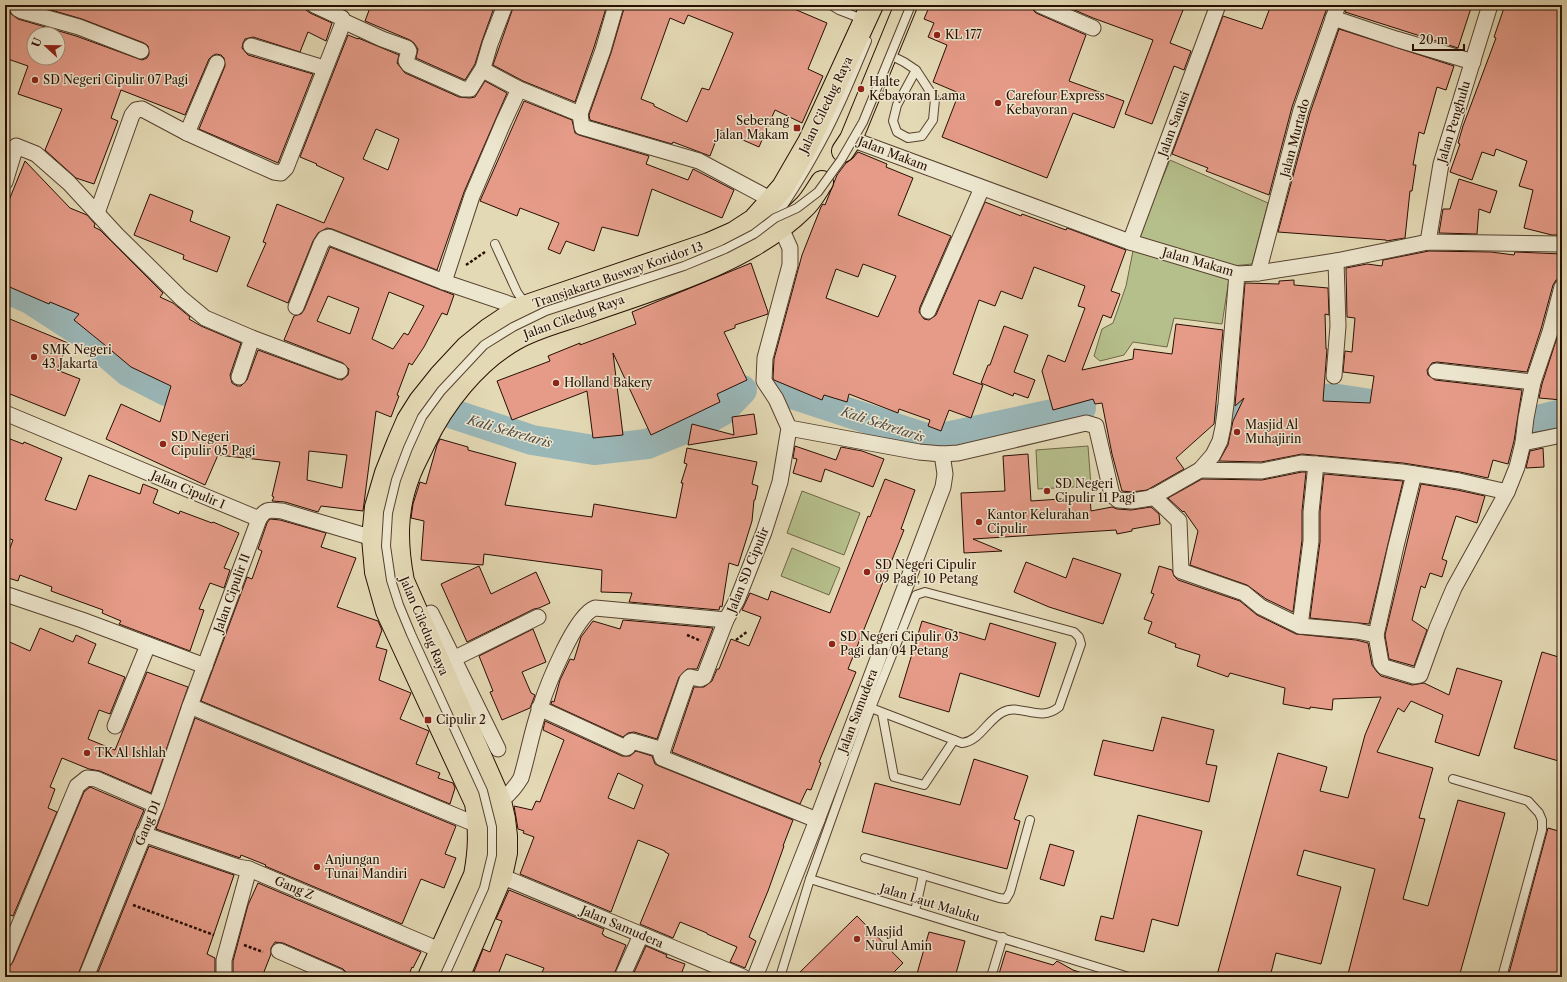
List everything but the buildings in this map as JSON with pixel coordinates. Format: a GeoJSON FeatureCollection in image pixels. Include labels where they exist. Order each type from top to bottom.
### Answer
{"type":"FeatureCollection","features":[{"type":"Feature","properties":{"kind":"main road","name":"Jalan Ciledug Raya"},"geometry":{"type":"LineString","coordinates":[[429,977],[442,951],[475,874],[478,858],[480,826],[476,803],[387,611],[376,572],[373,538],[376,507],[386,473],[408,420],[420,401],[440,376],[467,348],[488,330],[524,306],[708,244],[734,233],[754,220],[805,207],[851,139],[906,5]]}},
{"type":"Feature","properties":{"kind":"main road","name":"Jalan Ciledug Raya"},"geometry":{"type":"LineString","coordinates":[[462,969],[501,876],[506,853],[506,836],[500,801],[447,663],[403,581],[398,554],[398,526],[400,505],[409,475],[431,429],[463,384],[489,358],[515,339],[543,327],[651,290],[727,260],[776,215],[783,187],[810,142],[869,20]]}},
{"type":"Feature","properties":{"kind":"street"},"geometry":{"type":"LineString","coordinates":[[16,5],[18,9],[22,11],[79,27],[141,51]]}},
{"type":"Feature","properties":{"kind":"street"},"geometry":{"type":"LineString","coordinates":[[314,5],[342,18],[343,21],[382,39],[407,48],[409,51],[406,61],[409,64],[463,89],[470,89],[483,68],[482,65],[505,5]]}},
{"type":"Feature","properties":{"kind":"street"},"geometry":{"type":"LineString","coordinates":[[616,5],[603,50],[580,114],[582,127],[698,161],[776,215],[790,248],[790,266],[765,358],[764,381],[776,399],[789,428],[919,452],[942,454],[958,453],[1086,423],[1096,426],[1112,495],[1118,500],[1132,501],[1153,496],[1200,470],[1213,455],[1220,441],[1226,404],[1237,274]]}},
{"type":"Feature","properties":{"kind":"street"},"geometry":{"type":"LineString","coordinates":[[1040,5],[1093,28]]}},
{"type":"Feature","properties":{"kind":"street","name":"Jalan Sanusi"},"geometry":{"type":"LineString","coordinates":[[1130,242],[1218,5]]}},
{"type":"Feature","properties":{"kind":"street","name":"Jalan Penghulu"},"geometry":{"type":"LineString","coordinates":[[1428,242],[1441,164],[1490,5]]}},
{"type":"Feature","properties":{"kind":"street"},"geometry":{"type":"LineString","coordinates":[[1335,11],[1396,39],[1473,62]]}},
{"type":"Feature","properties":{"kind":"street","name":"Jalan Murtado"},"geometry":{"type":"LineString","coordinates":[[1258,273],[1301,110],[1335,11]]}},
{"type":"Feature","properties":{"kind":"street"},"geometry":{"type":"LineString","coordinates":[[97,213],[132,115],[136,110],[142,109],[187,133],[274,172],[281,173],[286,168],[343,21]]}},
{"type":"Feature","properties":{"kind":"street"},"geometry":{"type":"LineString","coordinates":[[251,46],[324,68]]}},
{"type":"Feature","properties":{"kind":"street"},"geometry":{"type":"LineString","coordinates":[[187,133],[217,63]]}},
{"type":"Feature","properties":{"kind":"street"},"geometry":{"type":"LineString","coordinates":[[483,68],[485,71],[519,89],[580,114]]}},
{"type":"Feature","properties":{"kind":"street"},"geometry":{"type":"LineString","coordinates":[[444,282],[472,196],[519,89]]}},
{"type":"Feature","properties":{"kind":"street","name":"Jalan Makam"},"geometry":{"type":"LineString","coordinates":[[851,139],[1130,242],[1237,274],[1258,273],[1336,261],[1428,242],[1562,244]]}},
{"type":"Feature","properties":{"kind":"street"},"geometry":{"type":"LineString","coordinates":[[5,182],[16,146],[36,154],[69,183],[117,235],[181,298],[205,318],[340,372]]}},
{"type":"Feature","properties":{"kind":"street"},"geometry":{"type":"LineString","coordinates":[[928,311],[982,188]]}},
{"type":"Feature","properties":{"kind":"street"},"geometry":{"type":"LineString","coordinates":[[296,307],[325,238],[344,243],[444,282],[524,306]]}},
{"type":"Feature","properties":{"kind":"street"},"geometry":{"type":"LineString","coordinates":[[1334,376],[1338,326],[1336,261]]}},
{"type":"Feature","properties":{"kind":"street"},"geometry":{"type":"LineString","coordinates":[[1414,474],[1399,532],[1376,635],[1381,663],[1384,667],[1414,676],[1420,675],[1437,628],[1454,588],[1507,492],[1517,467],[1523,444],[1525,421],[1533,382],[1550,332],[1562,287]]}},
{"type":"Feature","properties":{"kind":"street"},"geometry":{"type":"LineString","coordinates":[[239,377],[252,338]]}},
{"type":"Feature","properties":{"kind":"street"},"geometry":{"type":"LineString","coordinates":[[1436,370],[1533,382]]}},
{"type":"Feature","properties":{"kind":"street","name":"Jalan Cipulir I"},"geometry":{"type":"LineString","coordinates":[[5,413],[259,519]]}},
{"type":"Feature","properties":{"kind":"street","name":"Jalan SD Cipulir"},"geometry":{"type":"LineString","coordinates":[[500,801],[508,796],[521,778],[539,708],[561,655],[582,618],[590,610],[595,608],[726,620],[737,600],[764,532],[780,482],[789,428]]}},
{"type":"Feature","properties":{"kind":"street"},"geometry":{"type":"LineString","coordinates":[[1523,444],[1562,436]]}},
{"type":"Feature","properties":{"kind":"street","name":"Jalan Samudera"},"geometry":{"type":"LineString","coordinates":[[755,977],[817,820],[943,487],[945,474],[942,454]]}},
{"type":"Feature","properties":{"kind":"street"},"geometry":{"type":"LineString","coordinates":[[1200,470],[1262,471],[1301,464],[1316,464],[1414,474],[1459,481],[1507,492]]}},
{"type":"Feature","properties":{"kind":"street"},"geometry":{"type":"LineString","coordinates":[[1300,626],[1311,541],[1311,512],[1316,464]]}},
{"type":"Feature","properties":{"kind":"street"},"geometry":{"type":"LineString","coordinates":[[1153,496],[1179,521],[1181,571],[1244,593],[1261,607],[1300,626],[1357,631],[1376,635]]}},
{"type":"Feature","properties":{"kind":"street"},"geometry":{"type":"LineString","coordinates":[[259,519],[263,512],[270,510],[282,511],[373,538]]}},
{"type":"Feature","properties":{"kind":"street","name":"Jalan Cipulir II"},"geometry":{"type":"LineString","coordinates":[[205,666],[259,519]]}},
{"type":"Feature","properties":{"kind":"street"},"geometry":{"type":"LineString","coordinates":[[5,594],[82,620],[205,666]]}},
{"type":"Feature","properties":{"kind":"street"},"geometry":{"type":"LineString","coordinates":[[431,613],[447,663],[498,749]]}},
{"type":"Feature","properties":{"kind":"street"},"geometry":{"type":"LineString","coordinates":[[417,677],[538,617]]}},
{"type":"Feature","properties":{"kind":"street"},"geometry":{"type":"LineString","coordinates":[[726,620],[704,677],[700,679],[690,677],[688,680],[661,756],[662,758],[817,820]]}},
{"type":"Feature","properties":{"kind":"street"},"geometry":{"type":"LineString","coordinates":[[115,726],[148,644]]}},
{"type":"Feature","properties":{"kind":"street","name":"Gang D1"},"geometry":{"type":"LineString","coordinates":[[86,977],[156,805],[205,666]]}},
{"type":"Feature","properties":{"kind":"street"},"geometry":{"type":"LineString","coordinates":[[190,706],[480,826]]}},
{"type":"Feature","properties":{"kind":"street"},"geometry":{"type":"LineString","coordinates":[[539,708],[626,748],[632,741],[663,750]]}},
{"type":"Feature","properties":{"kind":"street"},"geometry":{"type":"LineString","coordinates":[[5,959],[77,786],[87,778],[96,779],[156,805]]}},
{"type":"Feature","properties":{"kind":"street","name":"Gang Z"},"geometry":{"type":"LineString","coordinates":[[143,834],[238,867],[249,869],[442,951],[462,969]]}},
{"type":"Feature","properties":{"kind":"street"},"geometry":{"type":"LineString","coordinates":[[224,977],[224,960],[249,869]]}},
{"type":"Feature","properties":{"kind":"street","name":"Jalan Samudera"},"geometry":{"type":"LineString","coordinates":[[501,876],[743,977]]}},
{"type":"Feature","properties":{"kind":"street"},"geometry":{"type":"LineString","coordinates":[[622,977],[641,935]]}},
{"type":"Feature","properties":{"kind":"street"},"geometry":{"type":"LineString","coordinates":[[279,950],[340,977]]}},
{"type":"Feature","properties":{"kind":"lane"},"geometry":{"type":"LineString","coordinates":[[831,5],[869,20]]}},
{"type":"Feature","properties":{"kind":"lane","name":"Transjakarta Busway Koridor 13"},"geometry":{"type":"LineString","coordinates":[[444,977],[484,888],[492,855],[492,827],[483,792],[405,619],[391,580],[386,546],[388,513],[396,480],[422,417],[441,391],[484,345],[513,327],[546,311],[684,266],[719,252],[754,234],[776,215],[797,208],[818,192],[841,160],[863,122],[911,5]]}},
{"type":"Feature","properties":{"kind":"lane"},"geometry":{"type":"LineString","coordinates":[[886,53],[916,70],[935,99],[933,120],[922,136],[908,138],[897,132],[893,121],[897,105],[916,70]]}},
{"type":"Feature","properties":{"kind":"lane"},"geometry":{"type":"LineString","coordinates":[[495,244],[524,306]]}},
{"type":"Feature","properties":{"kind":"lane"},"geometry":{"type":"LineString","coordinates":[[780,977],[810,879],[871,708],[916,595],[925,592],[1074,632],[1079,637],[1081,644],[1059,707],[1053,712],[1045,714],[1009,710],[1002,712],[970,742],[962,743],[871,708]]}},
{"type":"Feature","properties":{"kind":"lane"},"geometry":{"type":"LineString","coordinates":[[882,712],[894,777],[924,786],[954,740]]}},
{"type":"Feature","properties":{"kind":"lane"},"geometry":{"type":"LineString","coordinates":[[1453,778],[1528,801],[1539,813],[1542,820],[1542,830],[1502,977]]}},
{"type":"Feature","properties":{"kind":"lane"},"geometry":{"type":"LineString","coordinates":[[865,858],[1006,899],[1010,892],[1030,820]]}},
{"type":"Feature","properties":{"kind":"lane"},"geometry":{"type":"LineString","coordinates":[[915,911],[923,875]]}},
{"type":"Feature","properties":{"kind":"lane","name":"Jalan Laut Maluku"},"geometry":{"type":"LineString","coordinates":[[810,879],[1003,937],[1124,976]]}},
{"type":"Feature","properties":{"kind":"lane"},"geometry":{"type":"LineString","coordinates":[[991,977],[1003,937]]}},
{"type":"Feature","properties":{"kind":"green space"},"geometry":{"type":"Polygon","coordinates":[[[1170,160],[1268,203],[1252,264],[1232,266],[1138,237],[1170,160]]]}},
{"type":"Feature","properties":{"kind":"green space"},"geometry":{"type":"Polygon","coordinates":[[[1133,251],[1229,279],[1222,324],[1174,318],[1167,347],[1133,342],[1124,355],[1100,361],[1094,356],[1102,329],[1113,323],[1126,286],[1133,251]]]}},
{"type":"Feature","properties":{"kind":"green space"},"geometry":{"type":"Polygon","coordinates":[[[1088,446],[1091,486],[1038,489],[1036,450],[1088,446]]]}},
{"type":"Feature","properties":{"kind":"green space"},"geometry":{"type":"Polygon","coordinates":[[[802,491],[860,513],[844,555],[787,533],[802,491]]]}},
{"type":"Feature","properties":{"kind":"green space"},"geometry":{"type":"Polygon","coordinates":[[[792,548],[840,568],[829,595],[781,576],[792,548]]]}},
{"type":"Feature","properties":{"kind":"waterway"},"geometry":{"type":"LineString","coordinates":[[5,288],[30,299],[87,336],[129,372],[166,391],[209,399]]}},
{"type":"Feature","properties":{"kind":"waterway","name":"Kali Sekretaris"},"geometry":{"type":"LineString","coordinates":[[453,414],[532,440],[594,450],[647,444],[704,421],[722,411],[742,390]]}},
{"type":"Feature","properties":{"kind":"waterway","name":"Kali Sekretaris"},"geometry":{"type":"LineString","coordinates":[[780,390],[932,440],[1081,408]]}},
{"type":"Feature","properties":{"kind":"waterway"},"geometry":{"type":"LineString","coordinates":[[1229,413],[1253,412],[1296,398],[1338,399],[1404,409]]}},
{"type":"Feature","properties":{"kind":"waterway"},"geometry":{"type":"LineString","coordinates":[[1475,424],[1516,425],[1562,414]]}},
{"type":"Feature","properties":{"kind":"place","name":"KL 177"},"geometry":{"type":"Point","coordinates":[937,35]}},
{"type":"Feature","properties":{"kind":"place","name":"SD Negeri Cipulir 07 Pagi"},"geometry":{"type":"Point","coordinates":[35,80]}},
{"type":"Feature","properties":{"kind":"place","name":"Halte Kebayoran Lama"},"geometry":{"type":"Point","coordinates":[861,89]}},
{"type":"Feature","properties":{"kind":"place","name":"Carefour Express Kebayoran"},"geometry":{"type":"Point","coordinates":[998,103]}},
{"type":"Feature","properties":{"kind":"place","name":"Seberang Jalan Makam"},"geometry":{"type":"Point","coordinates":[797,128]}},
{"type":"Feature","properties":{"kind":"place","name":"SMK Negeri 43 Jakarta"},"geometry":{"type":"Point","coordinates":[34,357]}},
{"type":"Feature","properties":{"kind":"place","name":"Holland Bakery"},"geometry":{"type":"Point","coordinates":[556,383]}},
{"type":"Feature","properties":{"kind":"place","name":"Masjid Al Muhajirin"},"geometry":{"type":"Point","coordinates":[1237,432]}},
{"type":"Feature","properties":{"kind":"place","name":"SD Negeri Cipulir 05 Pagi"},"geometry":{"type":"Point","coordinates":[163,444]}},
{"type":"Feature","properties":{"kind":"place","name":"SD Negeri Cipulir 11 Pagi"},"geometry":{"type":"Point","coordinates":[1047,491]}},
{"type":"Feature","properties":{"kind":"place","name":"Kantor Kelurahan Cipulir"},"geometry":{"type":"Point","coordinates":[979,522]}},
{"type":"Feature","properties":{"kind":"place","name":"SD Negeri Cipulir 09 Pagi, 10 Petang"},"geometry":{"type":"Point","coordinates":[867,572]}},
{"type":"Feature","properties":{"kind":"place","name":"SD Negeri Cipulir 03 Pagi dan 04 Petang"},"geometry":{"type":"Point","coordinates":[832,644]}},
{"type":"Feature","properties":{"kind":"place","name":"Cipulir 2"},"geometry":{"type":"Point","coordinates":[428,720]}},
{"type":"Feature","properties":{"kind":"place","name":"TK Al Ishlah"},"geometry":{"type":"Point","coordinates":[87,753]}},
{"type":"Feature","properties":{"kind":"place","name":"Anjungan Tunai Mandiri"},"geometry":{"type":"Point","coordinates":[317,867]}},
{"type":"Feature","properties":{"kind":"place","name":"Masjid Nurul Amin"},"geometry":{"type":"Point","coordinates":[857,939]}}]}
